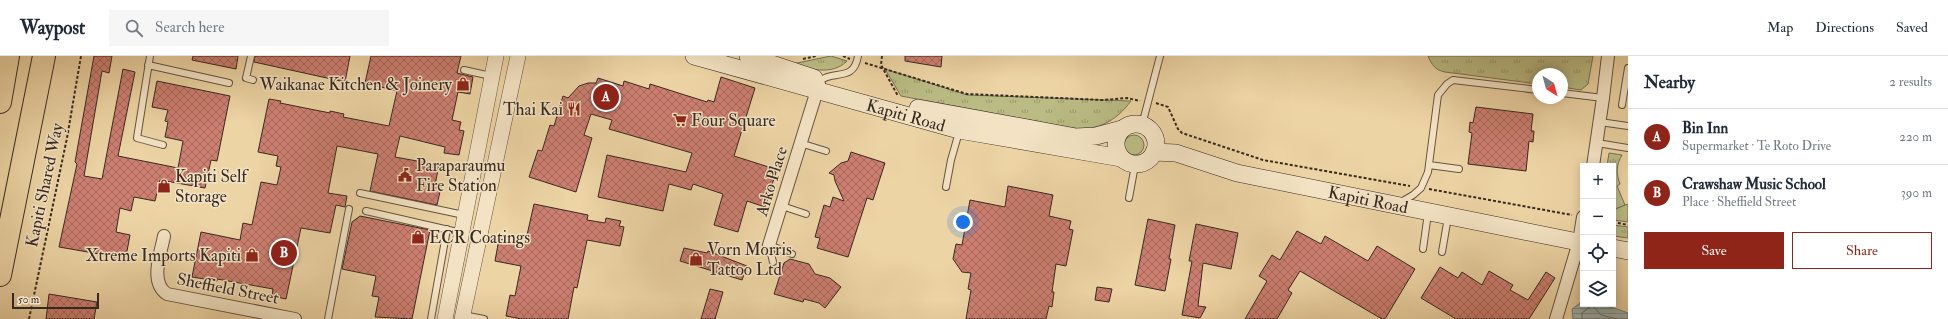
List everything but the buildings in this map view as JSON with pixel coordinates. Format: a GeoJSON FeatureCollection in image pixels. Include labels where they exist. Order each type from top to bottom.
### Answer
{"type":"FeatureCollection","features":[{"type":"Feature","properties":{"kind":"highway"},"geometry":{"type":"LineString","coordinates":[[0,102],[8,56]]}},
{"type":"Feature","properties":{"kind":"highway"},"geometry":{"type":"LineString","coordinates":[[0,275],[44,56]]}},
{"type":"Feature","properties":{"kind":"main road","name":"Kapiti Road"},"geometry":{"type":"LineString","coordinates":[[694,56],[940,113],[1076,137],[1096,136],[1122,129]]}},
{"type":"Feature","properties":{"kind":"main road","name":"Kapiti Road"},"geometry":{"type":"LineString","coordinates":[[748,56],[819,85],[959,130],[1128,161]]}},
{"type":"Feature","properties":{"kind":"main road"},"geometry":{"type":"LineString","coordinates":[[940,113],[959,130]]}},
{"type":"Feature","properties":{"kind":"main road"},"geometry":{"type":"LineString","coordinates":[[1132,124],[1142,125],[1154,136],[1156,141],[1154,152],[1146,162],[1128,161],[1116,149],[1115,144],[1122,129],[1132,124]]}},
{"type":"Feature","properties":{"kind":"main road","name":"Kapiti Road"},"geometry":{"type":"LineString","coordinates":[[1154,152],[1176,153],[1236,173],[1580,242]]}},
{"type":"Feature","properties":{"kind":"main road"},"geometry":{"type":"LineString","coordinates":[[1616,249],[1628,251]]}},
{"type":"Feature","properties":{"kind":"street"},"geometry":{"type":"LineString","coordinates":[[445,319],[454,231],[466,216],[496,56]]}},
{"type":"Feature","properties":{"kind":"street"},"geometry":{"type":"LineString","coordinates":[[1594,163],[1604,98],[1608,56]]}},
{"type":"Feature","properties":{"kind":"street"},"geometry":{"type":"LineString","coordinates":[[463,317],[489,196],[515,59]]}},
{"type":"Feature","properties":{"kind":"street","name":"Arko Place"},"geometry":{"type":"LineString","coordinates":[[769,245],[819,85]]}},
{"type":"Feature","properties":{"kind":"street"},"geometry":{"type":"LineString","coordinates":[[470,192],[489,196]]}},
{"type":"Feature","properties":{"kind":"street"},"geometry":{"type":"LineString","coordinates":[[1578,216],[1580,235]]}},
{"type":"Feature","properties":{"kind":"street","name":"Sheffield Street"},"geometry":{"type":"LineString","coordinates":[[164,236],[157,272],[159,284],[164,291],[177,297],[251,315],[296,319]]}},
{"type":"Feature","properties":{"kind":"street"},"geometry":{"type":"LineString","coordinates":[[1556,319],[1580,245]]}},
{"type":"Feature","properties":{"kind":"lane"},"geometry":{"type":"LineString","coordinates":[[150,56],[137,138],[163,145]]}},
{"type":"Feature","properties":{"kind":"lane"},"geometry":{"type":"LineString","coordinates":[[251,56],[246,78],[253,80]]}},
{"type":"Feature","properties":{"kind":"lane"},"geometry":{"type":"LineString","coordinates":[[819,85],[826,76],[839,76],[850,72],[856,65],[858,56]]}},
{"type":"Feature","properties":{"kind":"lane"},"geometry":{"type":"LineString","coordinates":[[1142,125],[1160,56]]}},
{"type":"Feature","properties":{"kind":"lane"},"geometry":{"type":"LineString","coordinates":[[148,65],[229,83]]}},
{"type":"Feature","properties":{"kind":"lane"},"geometry":{"type":"LineString","coordinates":[[1622,105],[1628,68]]}},
{"type":"Feature","properties":{"kind":"lane"},"geometry":{"type":"LineString","coordinates":[[464,70],[492,76]]}},
{"type":"Feature","properties":{"kind":"lane"},"geometry":{"type":"LineString","coordinates":[[1394,205],[1408,199],[1421,188],[1428,172],[1438,95],[1447,84],[1453,80],[1532,89]]}},
{"type":"Feature","properties":{"kind":"lane"},"geometry":{"type":"LineString","coordinates":[[1568,94],[1604,98]]}},
{"type":"Feature","properties":{"kind":"lane"},"geometry":{"type":"LineString","coordinates":[[1600,122],[1628,126]]}},
{"type":"Feature","properties":{"kind":"lane"},"geometry":{"type":"LineString","coordinates":[[946,187],[959,130]]}},
{"type":"Feature","properties":{"kind":"lane"},"geometry":{"type":"LineString","coordinates":[[800,143],[826,151]]}},
{"type":"Feature","properties":{"kind":"lane"},"geometry":{"type":"LineString","coordinates":[[1597,143],[1628,148]]}},
{"type":"Feature","properties":{"kind":"lane"},"geometry":{"type":"LineString","coordinates":[[1128,161],[1129,198]]}},
{"type":"Feature","properties":{"kind":"lane"},"geometry":{"type":"LineString","coordinates":[[1429,165],[1459,169]]}},
{"type":"Feature","properties":{"kind":"lane"},"geometry":{"type":"LineString","coordinates":[[360,193],[466,216]]}},
{"type":"Feature","properties":{"kind":"lane"},"geometry":{"type":"LineString","coordinates":[[782,206],[806,214]]}},
{"type":"Feature","properties":{"kind":"lane"},"geometry":{"type":"LineString","coordinates":[[328,319],[349,209]]}},
{"type":"Feature","properties":{"kind":"lane"},"geometry":{"type":"LineString","coordinates":[[366,211],[454,231],[431,319]]}},
{"type":"Feature","properties":{"kind":"lane"},"geometry":{"type":"LineString","coordinates":[[1423,249],[1429,211]]}},
{"type":"Feature","properties":{"kind":"lane"},"geometry":{"type":"LineString","coordinates":[[1442,252],[1449,215]]}},
{"type":"Feature","properties":{"kind":"lane"},"geometry":{"type":"LineString","coordinates":[[769,245],[792,254]]}},
{"type":"Feature","properties":{"kind":"lane"},"geometry":{"type":"LineString","coordinates":[[769,245],[773,262]]}},
{"type":"Feature","properties":{"kind":"lane"},"geometry":{"type":"LineString","coordinates":[[463,317],[484,319]]}},
{"type":"Feature","properties":{"kind":"path","name":"Kapiti Shared Way"},"geometry":{"type":"LineString","coordinates":[[29,319],[67,138],[81,56]]}},
{"type":"Feature","properties":{"kind":"path"},"geometry":{"type":"LineString","coordinates":[[843,56],[849,58]]}},
{"type":"Feature","properties":{"kind":"path"},"geometry":{"type":"LineString","coordinates":[[882,56],[880,65],[898,96]]}},
{"type":"Feature","properties":{"kind":"path"},"geometry":{"type":"LineString","coordinates":[[863,62],[967,94],[1103,100],[1127,98],[1135,100]]}},
{"type":"Feature","properties":{"kind":"path"},"geometry":{"type":"LineString","coordinates":[[1158,104],[1168,107],[1178,129],[1182,133],[1256,158],[1414,187]]}},
{"type":"Feature","properties":{"kind":"path"},"geometry":{"type":"LineString","coordinates":[[1427,189],[1578,216]]}},
{"type":"Feature","properties":{"kind":"path"},"geometry":{"type":"LineString","coordinates":[[1616,223],[1628,225]]}},
{"type":"Feature","properties":{"kind":"green space"},"geometry":{"type":"Polygon","coordinates":[[[831,56],[847,61],[841,66],[827,70],[806,68],[792,64],[831,56]]]}},
{"type":"Feature","properties":{"kind":"green space"},"geometry":{"type":"Polygon","coordinates":[[[1428,56],[1593,56],[1588,84],[1581,90],[1568,88],[1568,68],[1532,68],[1532,83],[1445,72],[1434,67],[1428,56]]]}},
{"type":"Feature","properties":{"kind":"green space"},"geometry":{"type":"Polygon","coordinates":[[[885,69],[967,95],[1131,101],[1119,114],[1106,123],[1090,128],[1073,128],[901,96],[885,69]]]}},
{"type":"Feature","properties":{"kind":"green space"},"geometry":{"type":"Polygon","coordinates":[[[1134,135],[1141,138],[1144,145],[1141,152],[1134,155],[1127,152],[1124,145],[1127,138],[1134,135]]]}},
{"type":"Feature","properties":{"kind":"green space"},"geometry":{"type":"Polygon","coordinates":[[[1609,153],[1622,155],[1617,170],[1620,184],[1617,186],[1625,205],[1616,209],[1616,163],[1607,163],[1609,153]]]}},
{"type":"Feature","properties":{"kind":"green space"},"geometry":{"type":"Polygon","coordinates":[[[1628,204],[1628,222],[1616,220],[1616,209],[1628,204]]]}},
{"type":"Feature","properties":{"kind":"green space"},"geometry":{"type":"Polygon","coordinates":[[[1616,225],[1628,227],[1628,238],[1616,236],[1616,225]]]}},
{"type":"Feature","properties":{"kind":"water"},"geometry":{"type":"Polygon","coordinates":[[[1580,303],[1580,307],[1610,307],[1628,313],[1628,319],[1573,319],[1572,309],[1580,303]]]}},
{"type":"Feature","properties":{"kind":"place","name":"Waikanae Kitchen & Joinery"},"geometry":{"type":"Point","coordinates":[463,84]}},
{"type":"Feature","properties":{"kind":"place","name":"Bin Inn"},"geometry":{"type":"Point","coordinates":[606,97]}},
{"type":"Feature","properties":{"kind":"place","name":"Thai Kai"},"geometry":{"type":"Point","coordinates":[574,109]}},
{"type":"Feature","properties":{"kind":"place","name":"Four Square"},"geometry":{"type":"Point","coordinates":[680,120]}},
{"type":"Feature","properties":{"kind":"place","name":"Paraparaumu Fire Station"},"geometry":{"type":"Point","coordinates":[405,175]}},
{"type":"Feature","properties":{"kind":"place","name":"Kapiti Self Storage"},"geometry":{"type":"Point","coordinates":[164,186]}},
{"type":"Feature","properties":{"kind":"place","name":"ECR Coatings"},"geometry":{"type":"Point","coordinates":[418,237]}},
{"type":"Feature","properties":{"kind":"place","name":"Crawshaw Music School"},"geometry":{"type":"Point","coordinates":[284,253]}},
{"type":"Feature","properties":{"kind":"place","name":"Xtreme Imports Kapiti"},"geometry":{"type":"Point","coordinates":[252,255]}},
{"type":"Feature","properties":{"kind":"place","name":"Vorn Morris Tattoo Ltd"},"geometry":{"type":"Point","coordinates":[696,259]}}]}
